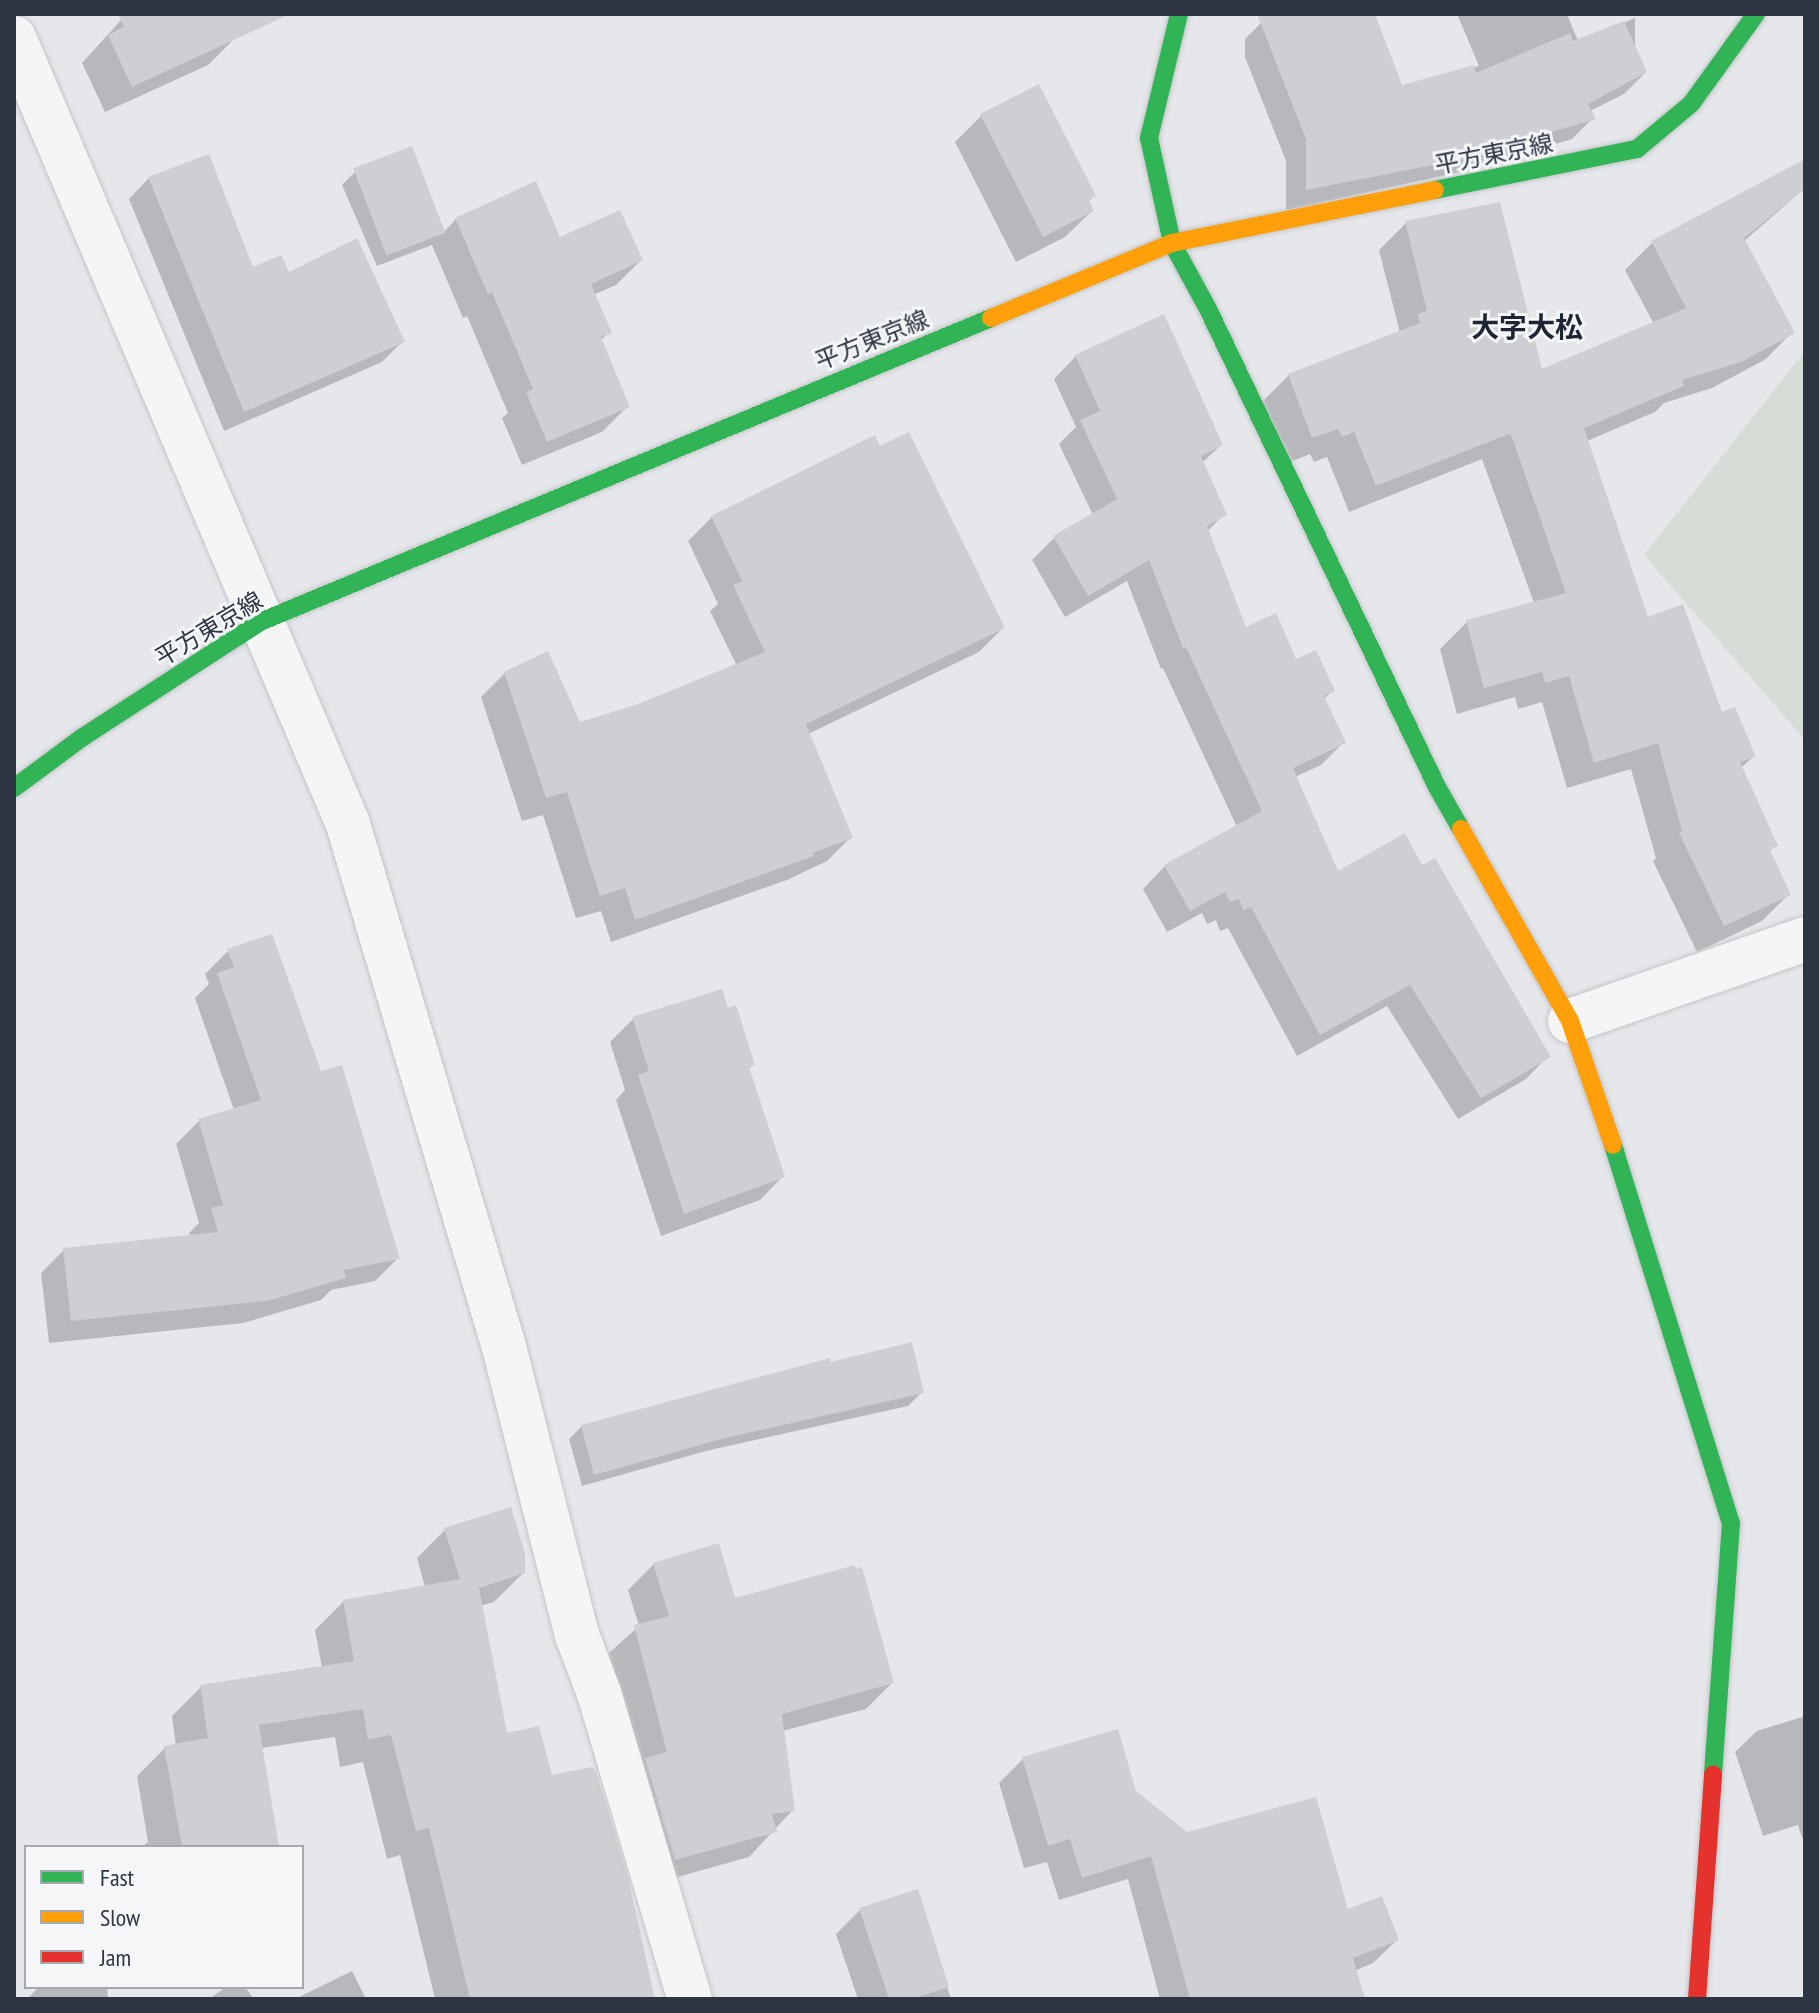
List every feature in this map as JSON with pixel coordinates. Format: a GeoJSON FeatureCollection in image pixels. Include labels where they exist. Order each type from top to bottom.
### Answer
{"type":"FeatureCollection","features":[{"type":"Feature","properties":{"kind":"street"},"geometry":{"type":"LineString","coordinates":[[1179,14],[1149,138],[1172,243],[1208,309],[1437,787],[1570,1021],[1617,1156],[1731,1523],[1697,1999]]}},
{"type":"Feature","properties":{"kind":"street","name":"平方東京線"},"geometry":{"type":"LineString","coordinates":[[14,788],[83,737],[260,622],[1172,243],[1637,149],[1691,104],[1756,14]]}},
{"type":"Feature","properties":{"kind":"street"},"geometry":{"type":"LineString","coordinates":[[14,38],[348,824],[504,1347],[577,1635],[600,1696],[690,1999]]}},
{"type":"Feature","properties":{"kind":"street"},"geometry":{"type":"LineString","coordinates":[[1570,1021],[1805,939]]}},
{"type":"Feature","properties":{"kind":"shaded area"},"geometry":{"type":"Polygon","coordinates":[[[1805,351],[1805,740],[1644,555],[1805,351]]]}},
{"type":"Feature","properties":{"kind":"building"},"geometry":{"type":"Polygon","coordinates":[[[118,14],[290,14],[132,87],[108,35],[124,27],[118,14]]]}},
{"type":"Feature","properties":{"kind":"building"},"geometry":{"type":"Polygon","coordinates":[[[1257,14],[1375,14],[1402,85],[1474,65],[1476,73],[1570,33],[1573,41],[1624,21],[1647,72],[1588,104],[1596,119],[1487,151],[1488,154],[1306,190],[1306,139],[1257,14]]]}},
{"type":"Feature","properties":{"kind":"building"},"geometry":{"type":"Polygon","coordinates":[[[1039,84],[1096,196],[1089,200],[1094,211],[1043,237],[980,114],[1039,84]]]}},
{"type":"Feature","properties":{"kind":"building"},"geometry":{"type":"Polygon","coordinates":[[[412,146],[445,233],[387,255],[353,169],[412,146]]]}},
{"type":"Feature","properties":{"kind":"building"},"geometry":{"type":"Polygon","coordinates":[[[209,154],[253,267],[281,255],[289,272],[357,238],[405,342],[244,412],[148,177],[209,154]]]}},
{"type":"Feature","properties":{"kind":"building"},"geometry":{"type":"Polygon","coordinates":[[[1803,160],[1805,189],[1744,238],[1795,333],[1741,362],[1682,380],[1684,386],[1584,428],[1648,617],[1683,604],[1722,712],[1735,707],[1756,757],[1740,762],[1778,846],[1770,850],[1791,895],[1724,926],[1679,833],[1682,831],[1658,743],[1594,763],[1569,676],[1545,683],[1542,672],[1484,688],[1466,620],[1566,593],[1512,437],[1509,434],[1376,486],[1354,432],[1342,437],[1338,429],[1312,438],[1288,374],[1420,323],[1417,314],[1427,311],[1405,221],[1500,202],[1542,369],[1686,308],[1651,241],[1803,160]]]}},
{"type":"Feature","properties":{"kind":"building"},"geometry":{"type":"Polygon","coordinates":[[[536,181],[560,237],[620,210],[643,260],[591,284],[612,333],[601,337],[630,407],[547,442],[526,392],[533,389],[492,292],[488,294],[455,218],[536,181]]]}},
{"type":"Feature","properties":{"kind":"building"},"geometry":{"type":"Polygon","coordinates":[[[1164,314],[1223,445],[1201,456],[1227,515],[1207,526],[1246,627],[1276,613],[1296,659],[1316,650],[1335,691],[1324,696],[1346,743],[1293,768],[1338,871],[1405,833],[1422,865],[1435,858],[1551,1057],[1481,1098],[1410,985],[1320,1035],[1251,907],[1243,910],[1239,899],[1230,902],[1225,892],[1190,911],[1164,865],[1262,811],[1186,647],[1183,648],[1149,560],[1088,596],[1053,536],[1117,499],[1080,420],[1100,411],[1075,355],[1164,314]]]}},
{"type":"Feature","properties":{"kind":"building"},"geometry":{"type":"Polygon","coordinates":[[[909,432],[1005,628],[806,724],[853,838],[812,853],[814,856],[635,920],[625,888],[600,896],[567,792],[546,798],[504,672],[548,651],[580,722],[638,704],[765,652],[733,585],[742,581],[711,516],[875,435],[880,446],[909,432]]]}},
{"type":"Feature","properties":{"kind":"building"},"geometry":{"type":"Polygon","coordinates":[[[272,934],[321,1071],[342,1065],[400,1259],[344,1270],[346,1278],[267,1301],[71,1321],[63,1248],[218,1232],[211,1208],[223,1205],[198,1119],[261,1100],[217,973],[234,967],[227,949],[272,934]]]}},
{"type":"Feature","properties":{"kind":"building"},"geometry":{"type":"Polygon","coordinates":[[[722,989],[728,1008],[736,1005],[755,1065],[749,1067],[785,1177],[684,1214],[638,1075],[649,1071],[632,1017],[722,989]]]}},
{"type":"Feature","properties":{"kind":"building"},"geometry":{"type":"Polygon","coordinates":[[[912,1342],[924,1393],[721,1439],[594,1475],[581,1425],[830,1358],[831,1362],[912,1342]]]}},
{"type":"Feature","properties":{"kind":"building"},"geometry":{"type":"Polygon","coordinates":[[[511,1507],[525,1553],[525,1573],[479,1588],[507,1733],[539,1726],[552,1775],[592,1767],[596,1772],[627,1873],[655,1999],[470,1999],[429,1828],[416,1831],[391,1735],[368,1739],[363,1709],[259,1725],[279,1845],[182,1845],[164,1746],[208,1738],[200,1685],[354,1661],[343,1600],[460,1579],[444,1528],[511,1507]]]}},
{"type":"Feature","properties":{"kind":"building"},"geometry":{"type":"Polygon","coordinates":[[[719,1543],[735,1598],[855,1565],[856,1569],[862,1567],[894,1683],[782,1714],[795,1811],[772,1814],[777,1832],[675,1860],[645,1758],[667,1752],[634,1625],[669,1616],[653,1563],[719,1543]]]}},
{"type":"Feature","properties":{"kind":"building"},"geometry":{"type":"Polygon","coordinates":[[[1118,1729],[1136,1791],[1187,1832],[1316,1797],[1348,1909],[1382,1896],[1399,1940],[1353,1958],[1365,1999],[1190,1999],[1151,1856],[1082,1878],[1070,1839],[1048,1846],[1022,1757],[1118,1729]]]}},
{"type":"Feature","properties":{"kind":"building"},"geometry":{"type":"Polygon","coordinates":[[[918,1889],[949,1987],[912,1999],[889,1999],[859,1908],[918,1889]]]}},
{"type":"Feature","properties":{"kind":"traffic: fast"},"geometry":{"type":"LineString","coordinates":[[1179,14],[1149,138],[1172,243],[1208,309],[1437,787],[1461,829]]}},
{"type":"Feature","properties":{"kind":"traffic: fast"},"geometry":{"type":"LineString","coordinates":[[1435,190],[1637,149],[1691,104],[1756,14]]}},
{"type":"Feature","properties":{"kind":"traffic: fast"},"geometry":{"type":"LineString","coordinates":[[14,788],[83,737],[260,622],[991,318]]}},
{"type":"Feature","properties":{"kind":"traffic: fast"},"geometry":{"type":"LineString","coordinates":[[1613,1145],[1731,1523],[1713,1775]]}},
{"type":"Feature","properties":{"kind":"traffic: slow"},"geometry":{"type":"LineString","coordinates":[[991,318],[1172,243],[1435,190]]}},
{"type":"Feature","properties":{"kind":"traffic: slow"},"geometry":{"type":"LineString","coordinates":[[1461,829],[1570,1021],[1613,1145]]}},
{"type":"Feature","properties":{"kind":"traffic: jam"},"geometry":{"type":"LineString","coordinates":[[1697,1999],[1713,1775]]}},
{"type":"Feature","properties":{"kind":"district","name":"大字大松"},"geometry":{"type":"Point","coordinates":[1527,327]}}]}
